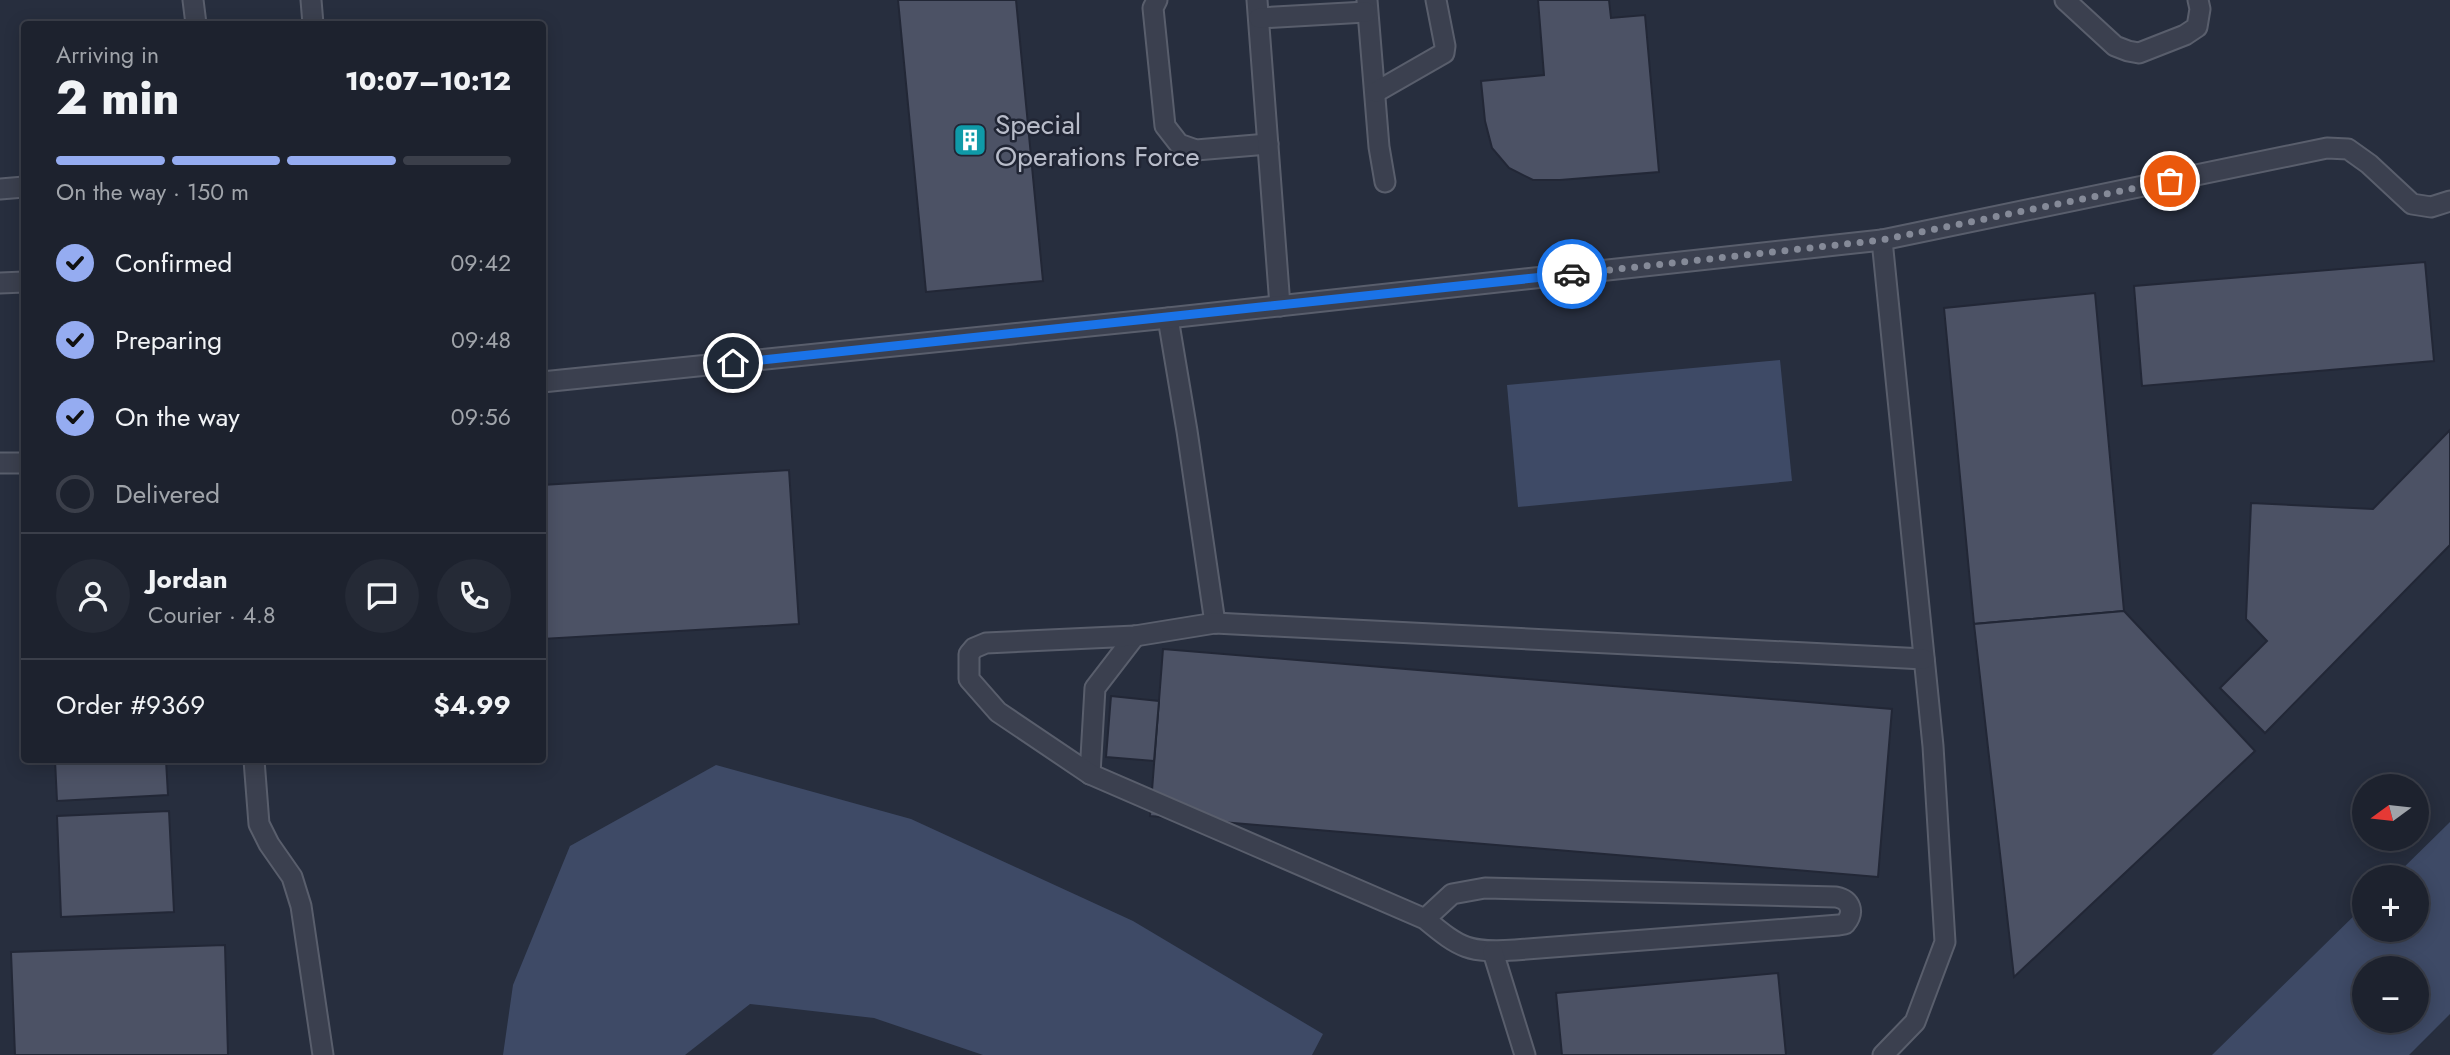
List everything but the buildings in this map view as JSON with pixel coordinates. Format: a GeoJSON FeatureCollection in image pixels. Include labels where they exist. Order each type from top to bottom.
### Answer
{"type":"FeatureCollection","features":[{"type":"Feature","properties":{"kind":"lane"},"geometry":{"type":"LineString","coordinates":[[193,0],[196,21]]}},
{"type":"Feature","properties":{"kind":"lane"},"geometry":{"type":"LineString","coordinates":[[311,0],[313,21]]}},
{"type":"Feature","properties":{"kind":"lane"},"geometry":{"type":"LineString","coordinates":[[1157,0],[1153,8],[1165,126],[1179,144],[1196,150],[1268,144]]}},
{"type":"Feature","properties":{"kind":"lane"},"geometry":{"type":"LineString","coordinates":[[1376,92],[1444,53],[1436,0]]}},
{"type":"Feature","properties":{"kind":"lane"},"geometry":{"type":"LineString","coordinates":[[2065,0],[2115,46],[2138,53],[2185,36],[2197,27],[2200,9],[2198,0]]}},
{"type":"Feature","properties":{"kind":"lane"},"geometry":{"type":"LineString","coordinates":[[1280,306],[1258,9],[1366,6],[1379,147],[1385,181]]}},
{"type":"Feature","properties":{"kind":"lane"},"geometry":{"type":"LineString","coordinates":[[546,382],[1168,318],[1882,240],[2327,148],[2348,149],[2369,164],[2412,204],[2431,207],[2450,201]]}},
{"type":"Feature","properties":{"kind":"lane"},"geometry":{"type":"LineString","coordinates":[[0,190],[21,187]]}},
{"type":"Feature","properties":{"kind":"lane"},"geometry":{"type":"LineString","coordinates":[[1882,240],[1933,746],[1945,942],[1914,1022],[1883,1055]]}},
{"type":"Feature","properties":{"kind":"lane"},"geometry":{"type":"LineString","coordinates":[[0,283],[21,282]]}},
{"type":"Feature","properties":{"kind":"lane"},"geometry":{"type":"LineString","coordinates":[[1168,318],[1214,624]]}},
{"type":"Feature","properties":{"kind":"lane"},"geometry":{"type":"LineString","coordinates":[[0,463],[21,463]]}},
{"type":"Feature","properties":{"kind":"lane"},"geometry":{"type":"LineString","coordinates":[[1425,919],[1452,894],[1485,888],[1836,897],[1849,904],[1851,912],[1845,924],[1839,925],[1477,951],[1453,942],[1425,919],[1090,774],[998,712],[970,678],[969,654],[986,643],[1135,636],[1214,624],[1924,659]]}},
{"type":"Feature","properties":{"kind":"lane"},"geometry":{"type":"LineString","coordinates":[[1090,774],[1095,688],[1135,636]]}},
{"type":"Feature","properties":{"kind":"lane"},"geometry":{"type":"LineString","coordinates":[[254,763],[259,824],[292,877],[301,906],[323,1055]]}},
{"type":"Feature","properties":{"kind":"lane"},"geometry":{"type":"LineString","coordinates":[[1493,951],[1525,1055]]}},
{"type":"Feature","properties":{"kind":"water"},"geometry":{"type":"Polygon","coordinates":[[[1780,360],[1792,481],[1518,507],[1507,385],[1780,360]]]}},
{"type":"Feature","properties":{"kind":"water"},"geometry":{"type":"Polygon","coordinates":[[[716,765],[911,819],[1133,921],[1323,1034],[1312,1055],[983,1055],[874,1018],[750,1004],[685,1055],[503,1055],[513,985],[570,846],[716,765]]]}},
{"type":"Feature","properties":{"kind":"water"},"geometry":{"type":"Polygon","coordinates":[[[2450,822],[2450,1014],[2409,1055],[2212,1055],[2352,918],[2352,942],[2429,942],[2429,865],[2406,865],[2420,851],[2429,851],[2429,843],[2450,822]]]}},
{"type":"Feature","properties":{"kind":"way so far"},"geometry":{"type":"LineString","coordinates":[[1572,274],[1882,240],[2170,181]]}},
{"type":"Feature","properties":{"kind":"place","name":"Special Operations Force"},"geometry":{"type":"Point","coordinates":[970,140]}},
{"type":"Feature","properties":{"kind":"route"},"geometry":{"type":"LineString","coordinates":[[733,363],[1572,274]]}}]}
